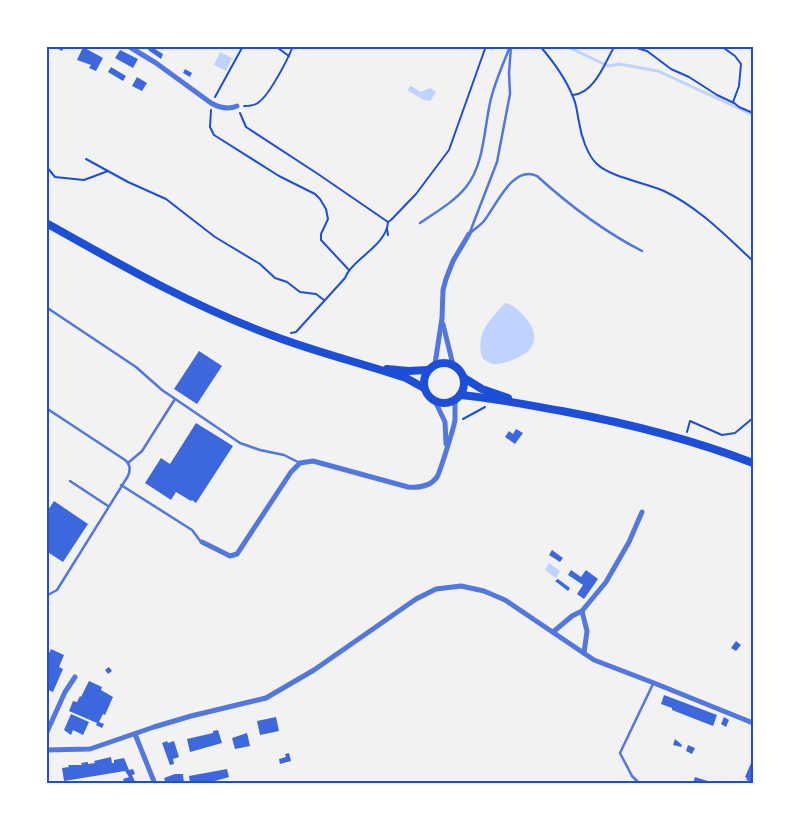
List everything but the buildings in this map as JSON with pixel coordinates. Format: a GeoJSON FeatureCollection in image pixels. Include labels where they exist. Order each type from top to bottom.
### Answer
{"type":"FeatureCollection","features":[{"type":"Feature","properties":{"kind":"main road"},"geometry":{"type":"LineString","coordinates":[[46,223],[174,292],[226,317],[291,342],[406,378],[424,388]]}},
{"type":"Feature","properties":{"kind":"main road"},"geometry":{"type":"LineString","coordinates":[[458,398],[463,390],[464,378],[462,373],[453,365],[447,363],[435,364],[428,370],[423,382],[426,394],[435,402],[442,403],[458,398],[527,404]]}},
{"type":"Feature","properties":{"kind":"main road"},"geometry":{"type":"LineString","coordinates":[[370,367],[408,371],[428,370]]}},
{"type":"Feature","properties":{"kind":"main road"},"geometry":{"type":"LineString","coordinates":[[464,378],[482,389],[527,404],[617,423],[685,441],[753,463]]}},
{"type":"Feature","properties":{"kind":"street"},"geometry":{"type":"LineString","coordinates":[[128,46],[156,62],[219,107],[237,106]]}},
{"type":"Feature","properties":{"kind":"street"},"geometry":{"type":"LineString","coordinates":[[435,364],[442,318],[443,290],[453,261],[469,234]]}},
{"type":"Feature","properties":{"kind":"street"},"geometry":{"type":"LineString","coordinates":[[442,318],[453,365]]}},
{"type":"Feature","properties":{"kind":"street"},"geometry":{"type":"LineString","coordinates":[[202,542],[230,556],[237,554],[300,463],[313,461],[408,487],[419,488],[429,484],[437,477],[455,421],[458,398]]}},
{"type":"Feature","properties":{"kind":"street"},"geometry":{"type":"LineString","coordinates":[[435,402],[444,422],[446,448]]}},
{"type":"Feature","properties":{"kind":"street"},"geometry":{"type":"LineString","coordinates":[[553,632],[572,616],[582,611],[606,582],[629,542],[642,512]]}},
{"type":"Feature","properties":{"kind":"street"},"geometry":{"type":"LineString","coordinates":[[46,750],[90,749],[191,716],[266,698],[314,670],[416,599],[436,590],[461,586],[484,591],[505,600],[594,660],[753,723]]}},
{"type":"Feature","properties":{"kind":"street"},"geometry":{"type":"LineString","coordinates":[[582,611],[587,631],[584,654]]}},
{"type":"Feature","properties":{"kind":"street"},"geometry":{"type":"LineString","coordinates":[[46,734],[65,692],[75,677]]}},
{"type":"Feature","properties":{"kind":"street"},"geometry":{"type":"LineString","coordinates":[[135,734],[155,784]]}},
{"type":"Feature","properties":{"kind":"lane"},"geometry":{"type":"LineString","coordinates":[[420,223],[467,186],[475,170],[498,75],[510,48]]}},
{"type":"Feature","properties":{"kind":"lane"},"geometry":{"type":"LineString","coordinates":[[469,234],[497,162],[510,94],[510,48]]}},
{"type":"Feature","properties":{"kind":"lane"},"geometry":{"type":"LineString","coordinates":[[469,234],[484,221],[513,181],[524,174],[531,174],[537,176],[584,216],[615,237],[642,251]]}},
{"type":"Feature","properties":{"kind":"lane"},"geometry":{"type":"LineString","coordinates":[[46,307],[136,367],[162,390],[240,443],[284,455],[300,463]]}},
{"type":"Feature","properties":{"kind":"lane"},"geometry":{"type":"LineString","coordinates":[[128,463],[142,451],[175,399]]}},
{"type":"Feature","properties":{"kind":"lane"},"geometry":{"type":"LineString","coordinates":[[46,408],[128,463]]}},
{"type":"Feature","properties":{"kind":"lane"},"geometry":{"type":"LineString","coordinates":[[46,596],[57,590],[129,473],[128,463]]}},
{"type":"Feature","properties":{"kind":"lane"},"geometry":{"type":"LineString","coordinates":[[70,481],[108,506]]}},
{"type":"Feature","properties":{"kind":"lane"},"geometry":{"type":"LineString","coordinates":[[121,485],[192,530],[202,542]]}},
{"type":"Feature","properties":{"kind":"lane"},"geometry":{"type":"LineString","coordinates":[[640,784],[632,776],[620,753],[654,683]]}},
{"type":"Feature","properties":{"kind":"path"},"geometry":{"type":"LineString","coordinates":[[243,46],[212,103],[210,128],[214,135],[280,176],[315,194],[320,199],[326,209],[328,219],[321,234],[321,240],[349,270]]}},
{"type":"Feature","properties":{"kind":"path"},"geometry":{"type":"LineString","coordinates":[[275,46],[289,56]]}},
{"type":"Feature","properties":{"kind":"path"},"geometry":{"type":"LineString","coordinates":[[293,46],[289,56],[260,102],[255,105],[237,106],[246,127],[388,222]]}},
{"type":"Feature","properties":{"kind":"path"},"geometry":{"type":"LineString","coordinates":[[388,235],[388,222],[416,194],[449,150],[486,46]]}},
{"type":"Feature","properties":{"kind":"path"},"geometry":{"type":"LineString","coordinates":[[540,46],[550,58],[573,95],[585,142],[597,164],[613,173],[650,185],[676,197],[703,216],[753,261]]}},
{"type":"Feature","properties":{"kind":"path"},"geometry":{"type":"LineString","coordinates":[[573,95],[585,92],[604,66],[613,49],[612,46]]}},
{"type":"Feature","properties":{"kind":"path"},"geometry":{"type":"LineString","coordinates":[[630,46],[646,51],[671,69],[740,108],[753,113]]}},
{"type":"Feature","properties":{"kind":"path"},"geometry":{"type":"LineString","coordinates":[[721,46],[735,56],[741,64],[740,86],[734,103]]}},
{"type":"Feature","properties":{"kind":"path"},"geometry":{"type":"LineString","coordinates":[[86,159],[128,182],[166,199],[215,237],[260,264],[275,278],[287,282],[300,292],[316,294],[324,300]]}},
{"type":"Feature","properties":{"kind":"path"},"geometry":{"type":"LineString","coordinates":[[46,166],[55,177],[66,179],[84,180],[108,172]]}},
{"type":"Feature","properties":{"kind":"path"},"geometry":{"type":"LineString","coordinates":[[288,333],[296,332],[345,278],[349,270],[372,249],[387,229]]}},
{"type":"Feature","properties":{"kind":"path"},"geometry":{"type":"LineString","coordinates":[[685,441],[690,422],[722,435],[734,433],[753,418]]}},
{"type":"Feature","properties":{"kind":"water"},"geometry":{"type":"Polygon","coordinates":[[[220,52],[232,58],[226,71],[214,65],[220,52]]]}},
{"type":"Feature","properties":{"kind":"water"},"geometry":{"type":"Polygon","coordinates":[[[411,86],[421,92],[430,88],[436,92],[430,101],[424,100],[408,91],[411,86]]]}},
{"type":"Feature","properties":{"kind":"water"},"geometry":{"type":"Polygon","coordinates":[[[505,303],[514,306],[527,320],[532,327],[534,340],[528,352],[512,360],[493,364],[482,358],[482,334],[493,316],[505,303]]]}},
{"type":"Feature","properties":{"kind":"water"},"geometry":{"type":"Polygon","coordinates":[[[549,563],[560,571],[556,578],[545,570],[549,563]]]}},
{"type":"Feature","properties":{"kind":"waterway"},"geometry":{"type":"LineString","coordinates":[[566,46],[608,66],[619,64],[658,71],[753,115]]}}]}
